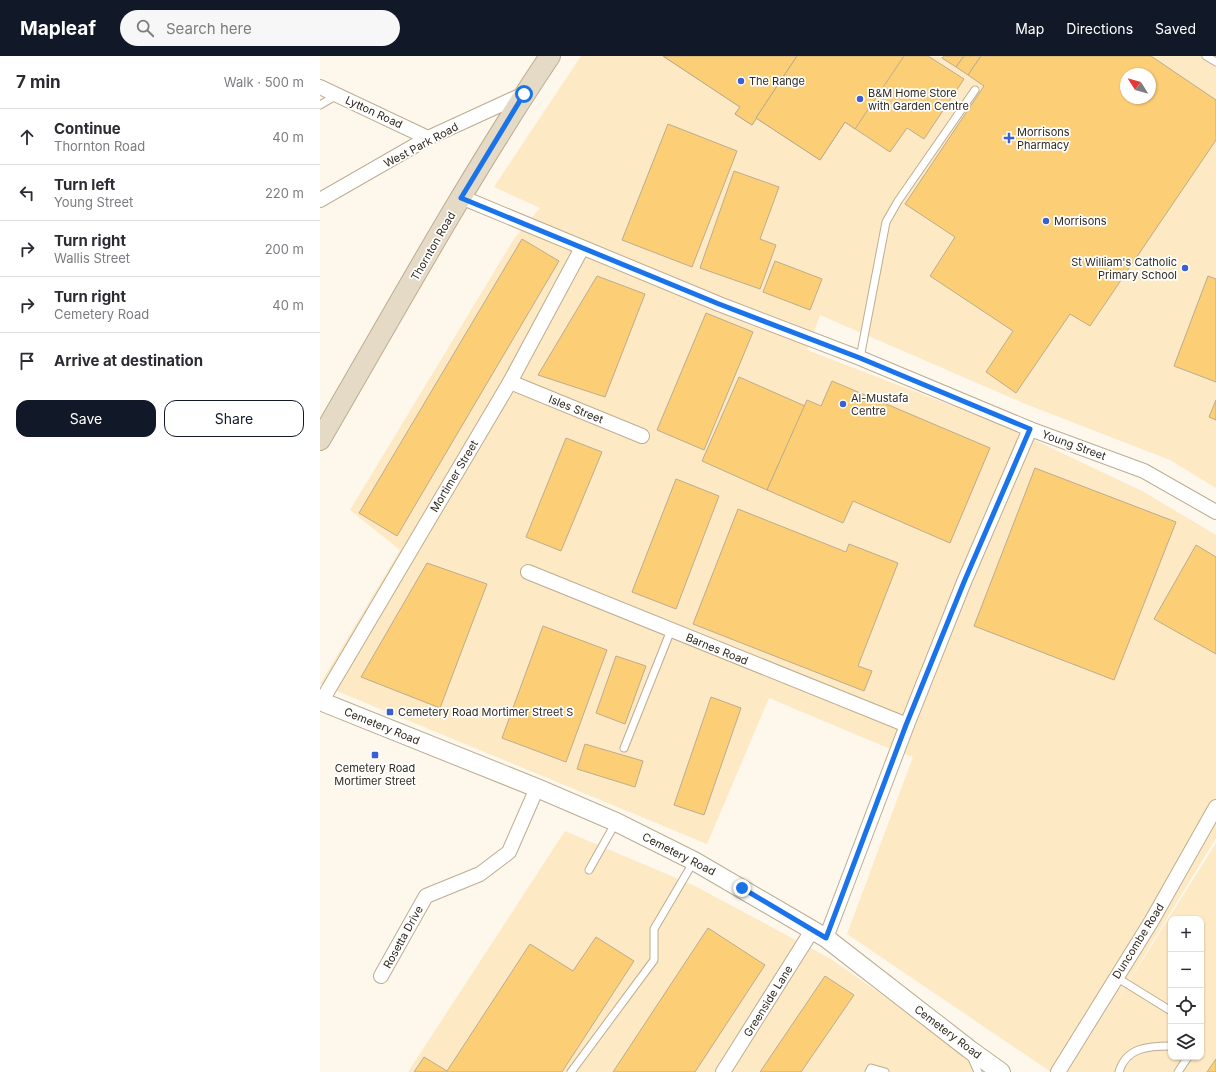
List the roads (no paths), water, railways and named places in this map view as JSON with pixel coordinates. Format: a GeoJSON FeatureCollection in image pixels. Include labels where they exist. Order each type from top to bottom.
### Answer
{"type":"FeatureCollection","features":[{"type":"Feature","properties":{"kind":"main road","name":"Thornton Road"},"geometry":{"type":"LineString","coordinates":[[320,440],[461,198],[524,94],[550,56]]}},
{"type":"Feature","properties":{"kind":"street","name":"Lytton Road"},"geometry":{"type":"LineString","coordinates":[[320,87],[428,138]]}},
{"type":"Feature","properties":{"kind":"street","name":"West Park Road"},"geometry":{"type":"LineString","coordinates":[[320,200],[428,138],[524,94]]}},
{"type":"Feature","properties":{"kind":"street","name":"Young Street"},"geometry":{"type":"LineString","coordinates":[[461,198],[719,304],[860,358],[1030,429],[1144,471],[1216,512]]}},
{"type":"Feature","properties":{"kind":"street","name":"Mortimer Street"},"geometry":{"type":"LineString","coordinates":[[321,702],[510,382],[582,248]]}},
{"type":"Feature","properties":{"kind":"street","name":"Isles Street"},"geometry":{"type":"LineString","coordinates":[[510,382],[642,436]]}},
{"type":"Feature","properties":{"kind":"street","name":"Greenside Lane"},"geometry":{"type":"LineString","coordinates":[[723,1072],[819,934],[964,582],[1030,429]]}},
{"type":"Feature","properties":{"kind":"street","name":"Barnes Road"},"geometry":{"type":"LineString","coordinates":[[528,572],[906,725]]}},
{"type":"Feature","properties":{"kind":"street","name":"Cemetery Road"},"geometry":{"type":"LineString","coordinates":[[321,702],[537,788],[616,822],[694,861],[819,934],[1001,1072]]}},
{"type":"Feature","properties":{"kind":"street","name":"Rosetta Drive"},"geometry":{"type":"LineString","coordinates":[[381,976],[426,896],[480,874],[509,852],[537,788]]}},
{"type":"Feature","properties":{"kind":"street","name":"Duncombe Road"},"geometry":{"type":"LineString","coordinates":[[1058,1072],[1151,922],[1216,807]]}},
{"type":"Feature","properties":{"kind":"lane"},"geometry":{"type":"LineString","coordinates":[[1206,56],[1216,62]]}},
{"type":"Feature","properties":{"kind":"lane"},"geometry":{"type":"LineString","coordinates":[[860,358],[886,222],[898,200],[975,90]]}},
{"type":"Feature","properties":{"kind":"lane"},"geometry":{"type":"LineString","coordinates":[[320,105],[337,95]]}},
{"type":"Feature","properties":{"kind":"lane"},"geometry":{"type":"LineString","coordinates":[[624,748],[671,630]]}},
{"type":"Feature","properties":{"kind":"lane"},"geometry":{"type":"LineString","coordinates":[[589,870],[616,822]]}},
{"type":"Feature","properties":{"kind":"lane"},"geometry":{"type":"LineString","coordinates":[[571,1072],[654,960],[654,930],[694,861]]}},
{"type":"Feature","properties":{"kind":"lane"},"geometry":{"type":"LineString","coordinates":[[1116,977],[1168,1009]]}},
{"type":"Feature","properties":{"kind":"lane"},"geometry":{"type":"LineString","coordinates":[[1119,1072],[1126,1058],[1137,1050],[1152,1046],[1168,1046]]}},
{"type":"Feature","properties":{"kind":"lane"},"geometry":{"type":"LineString","coordinates":[[969,1049],[978,1072]]}},
{"type":"Feature","properties":{"kind":"lane"},"geometry":{"type":"LineString","coordinates":[[1178,1072],[1186,1060]]}},
{"type":"Feature","properties":{"kind":"lane"},"geometry":{"type":"LineString","coordinates":[[869,1072],[871,1068],[885,1072]]}},
{"type":"Feature","properties":{"kind":"place","name":"The Range"},"geometry":{"type":"Point","coordinates":[741,81]}},
{"type":"Feature","properties":{"kind":"place","name":"B&M Home Store with Garden Centre"},"geometry":{"type":"Point","coordinates":[860,99]}},
{"type":"Feature","properties":{"kind":"place","name":"Morrisons Pharmacy"},"geometry":{"type":"Point","coordinates":[1009,138]}},
{"type":"Feature","properties":{"kind":"place","name":"Morrisons"},"geometry":{"type":"Point","coordinates":[1046,221]}},
{"type":"Feature","properties":{"kind":"place","name":"St William's Catholic Primary School"},"geometry":{"type":"Point","coordinates":[1185,268]}},
{"type":"Feature","properties":{"kind":"place","name":"Al-Mustafa Centre"},"geometry":{"type":"Point","coordinates":[843,404]}},
{"type":"Feature","properties":{"kind":"place","name":"Cemetery Road Mortimer Street S"},"geometry":{"type":"Point","coordinates":[390,712]}},
{"type":"Feature","properties":{"kind":"place","name":"Cemetery Road Mortimer Street"},"geometry":{"type":"Point","coordinates":[375,755]}}]}
